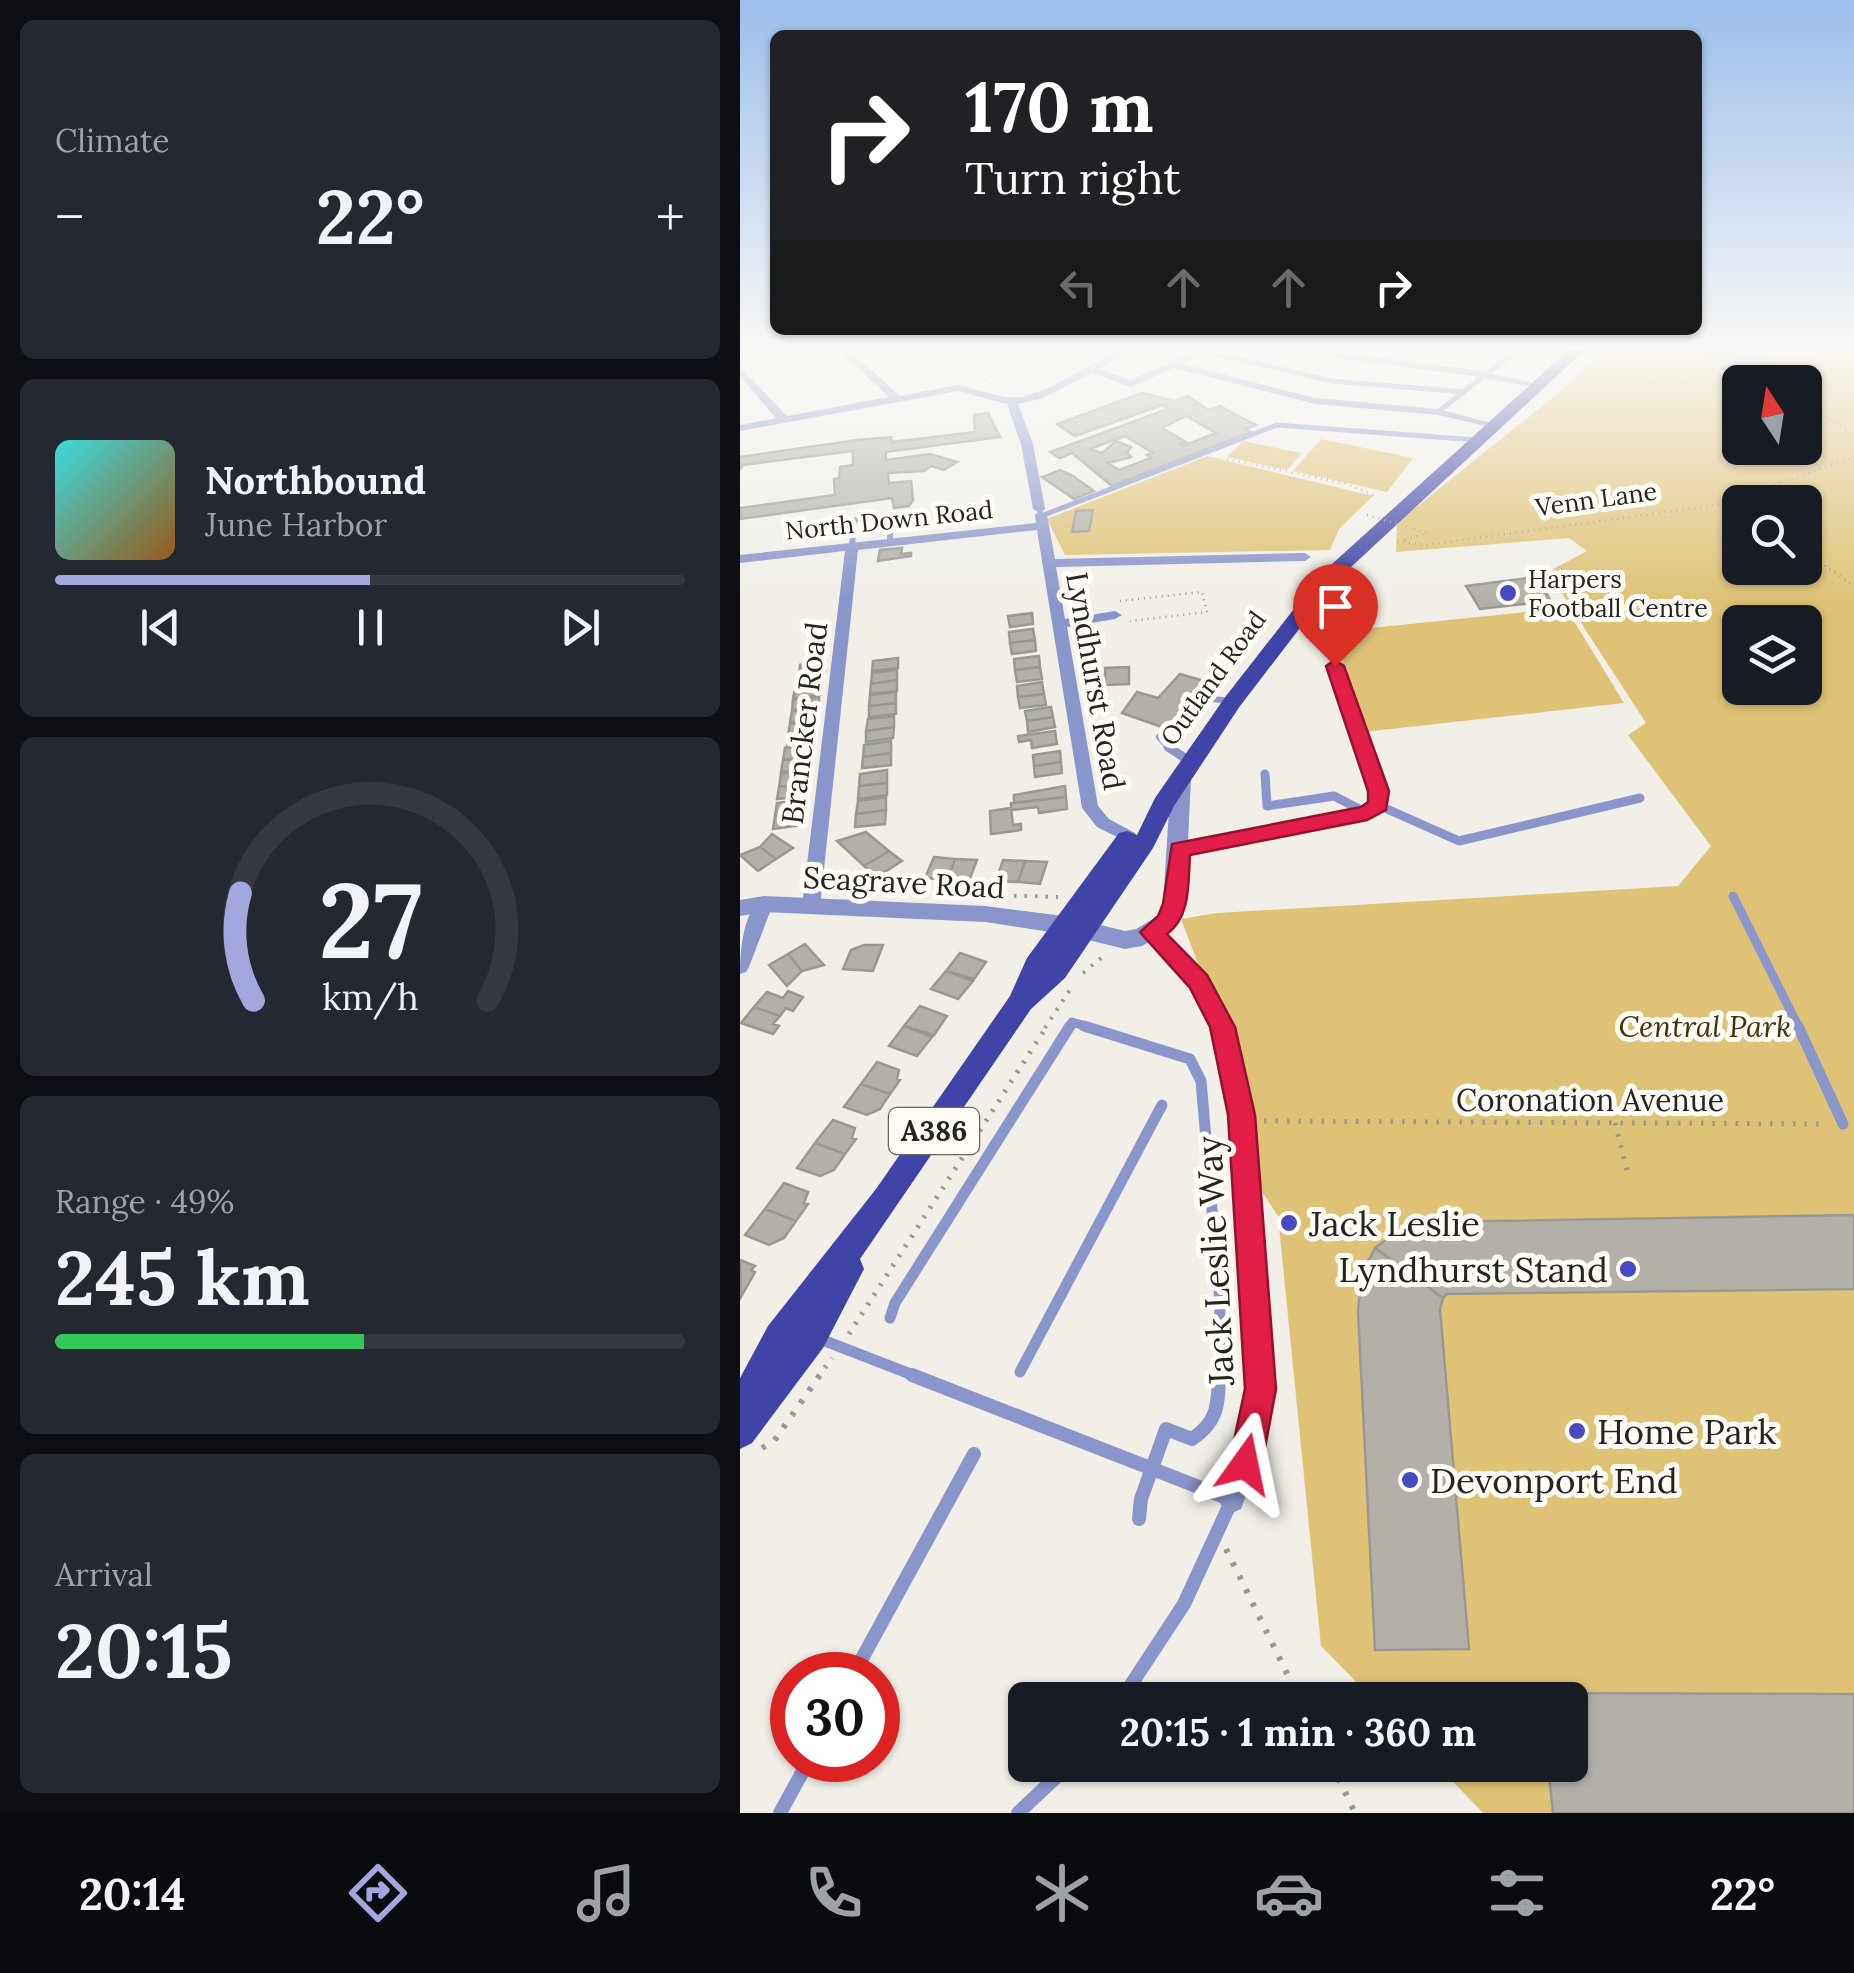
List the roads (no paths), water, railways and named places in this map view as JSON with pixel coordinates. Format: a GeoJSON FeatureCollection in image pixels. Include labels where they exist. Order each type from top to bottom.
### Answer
{"type":"FeatureCollection","features":[{"type":"Feature","properties":{"kind":"main road","name":"Outland Road"},"geometry":{"type":"LineString","coordinates":[[1074,927],[1145,842],[1163,804],[1232,701],[1329,577],[1488,431]]}},
{"type":"Feature","properties":{"kind":"main road","name":"Outland Road"},"geometry":{"type":"LineString","coordinates":[[750,1440],[887,1200],[1022,1002],[1056,971],[1074,927],[1128,837],[1163,804]]}},
{"type":"Feature","properties":{"kind":"main road","name":"Outland Road"},"geometry":{"type":"LineString","coordinates":[[740,1413],[812,1337]]}},
{"type":"Feature","properties":{"kind":"street","name":"Lyndhurst Road"},"geometry":{"type":"LineString","coordinates":[[1023,431],[1090,808],[1102,823],[1128,837]]}},
{"type":"Feature","properties":{"kind":"street","name":"North Down Road"},"geometry":{"type":"LineString","coordinates":[[740,559],[890,543],[1041,516]]}},
{"type":"Feature","properties":{"kind":"street","name":"Brancker Road"},"geometry":{"type":"LineString","coordinates":[[811,906],[852,547]]}},
{"type":"Feature","properties":{"kind":"street"},"geometry":{"type":"LineString","coordinates":[[1048,563],[1305,557]]}},
{"type":"Feature","properties":{"kind":"street"},"geometry":{"type":"LineString","coordinates":[[1058,624],[1114,613]]}},
{"type":"Feature","properties":{"kind":"street"},"geometry":{"type":"LineString","coordinates":[[1151,932],[1167,922],[1174,904],[1186,770]]}},
{"type":"Feature","properties":{"kind":"street"},"geometry":{"type":"LineString","coordinates":[[740,968],[752,906]]}},
{"type":"Feature","properties":{"kind":"street","name":"Seagrave Road"},"geometry":{"type":"LineString","coordinates":[[752,906],[985,914],[1074,927],[1125,940],[1151,932]]}},
{"type":"Feature","properties":{"kind":"street","name":"Jack Leslie Way"},"geometry":{"type":"LineString","coordinates":[[1151,932],[1199,982],[1222,1027],[1242,1121],[1261,1389],[1245,1464],[1232,1500]]}},
{"type":"Feature","properties":{"kind":"lane"},"geometry":{"type":"LineString","coordinates":[[1041,516],[1271,431]]}},
{"type":"Feature","properties":{"kind":"lane"},"geometry":{"type":"LineString","coordinates":[[1331,431],[1478,440]]}},
{"type":"Feature","properties":{"kind":"lane"},"geometry":{"type":"LineString","coordinates":[[852,547],[854,520],[890,516],[890,543]]}},
{"type":"Feature","properties":{"kind":"lane"},"geometry":{"type":"LineString","coordinates":[[1324,634],[1378,791],[1378,805]]}},
{"type":"Feature","properties":{"kind":"lane"},"geometry":{"type":"LineString","coordinates":[[1204,698],[1232,701]]}},
{"type":"Feature","properties":{"kind":"lane"},"geometry":{"type":"LineString","coordinates":[[1166,728],[1159,737],[1186,770]]}},
{"type":"Feature","properties":{"kind":"lane"},"geometry":{"type":"LineString","coordinates":[[1264,774],[1267,806],[1334,796],[1367,813]]}},
{"type":"Feature","properties":{"kind":"lane"},"geometry":{"type":"LineString","coordinates":[[1378,805],[1459,840],[1640,798]]}},
{"type":"Feature","properties":{"kind":"lane"},"geometry":{"type":"LineString","coordinates":[[1180,850],[1367,813],[1378,805]]}},
{"type":"Feature","properties":{"kind":"lane"},"geometry":{"type":"LineString","coordinates":[[1732,896],[1843,1124]]}},
{"type":"Feature","properties":{"kind":"lane"},"geometry":{"type":"LineString","coordinates":[[890,1318],[895,1303],[1072,1022],[1190,1060],[1202,1080],[1210,1176],[1220,1302],[1218,1411],[1209,1428],[1192,1439],[1166,1429],[1140,1499],[1139,1519]]}},
{"type":"Feature","properties":{"kind":"lane"},"geometry":{"type":"LineString","coordinates":[[1020,1372],[1162,1105]]}},
{"type":"Feature","properties":{"kind":"lane"},"geometry":{"type":"LineString","coordinates":[[812,1337],[1232,1500]]}},
{"type":"Feature","properties":{"kind":"lane"},"geometry":{"type":"LineString","coordinates":[[866,1652],[974,1454]]}},
{"type":"Feature","properties":{"kind":"lane","name":"Jack Leslie Way"},"geometry":{"type":"LineString","coordinates":[[1134,1682],[1179,1615],[1220,1536],[1232,1500]]}},
{"type":"Feature","properties":{"kind":"lane"},"geometry":{"type":"LineString","coordinates":[[780,1813],[797,1782]]}},
{"type":"Feature","properties":{"kind":"lane"},"geometry":{"type":"LineString","coordinates":[[1018,1813],[1050,1782]]}},
{"type":"Feature","properties":{"kind":"place","name":"Harpers Football Centre"},"geometry":{"type":"Point","coordinates":[1508,593]}},
{"type":"Feature","properties":{"kind":"place","name":"Jack Leslie"},"geometry":{"type":"Point","coordinates":[1289,1223]}},
{"type":"Feature","properties":{"kind":"place","name":"Lyndhurst Stand"},"geometry":{"type":"Point","coordinates":[1628,1269]}},
{"type":"Feature","properties":{"kind":"place","name":"Home Park"},"geometry":{"type":"Point","coordinates":[1577,1431]}},
{"type":"Feature","properties":{"kind":"place","name":"Devonport End"},"geometry":{"type":"Point","coordinates":[1410,1480]}},
{"type":"Feature","properties":{"kind":"park label","name":"Central Park"},"geometry":{"type":"Point","coordinates":[1705,1026]}}]}
